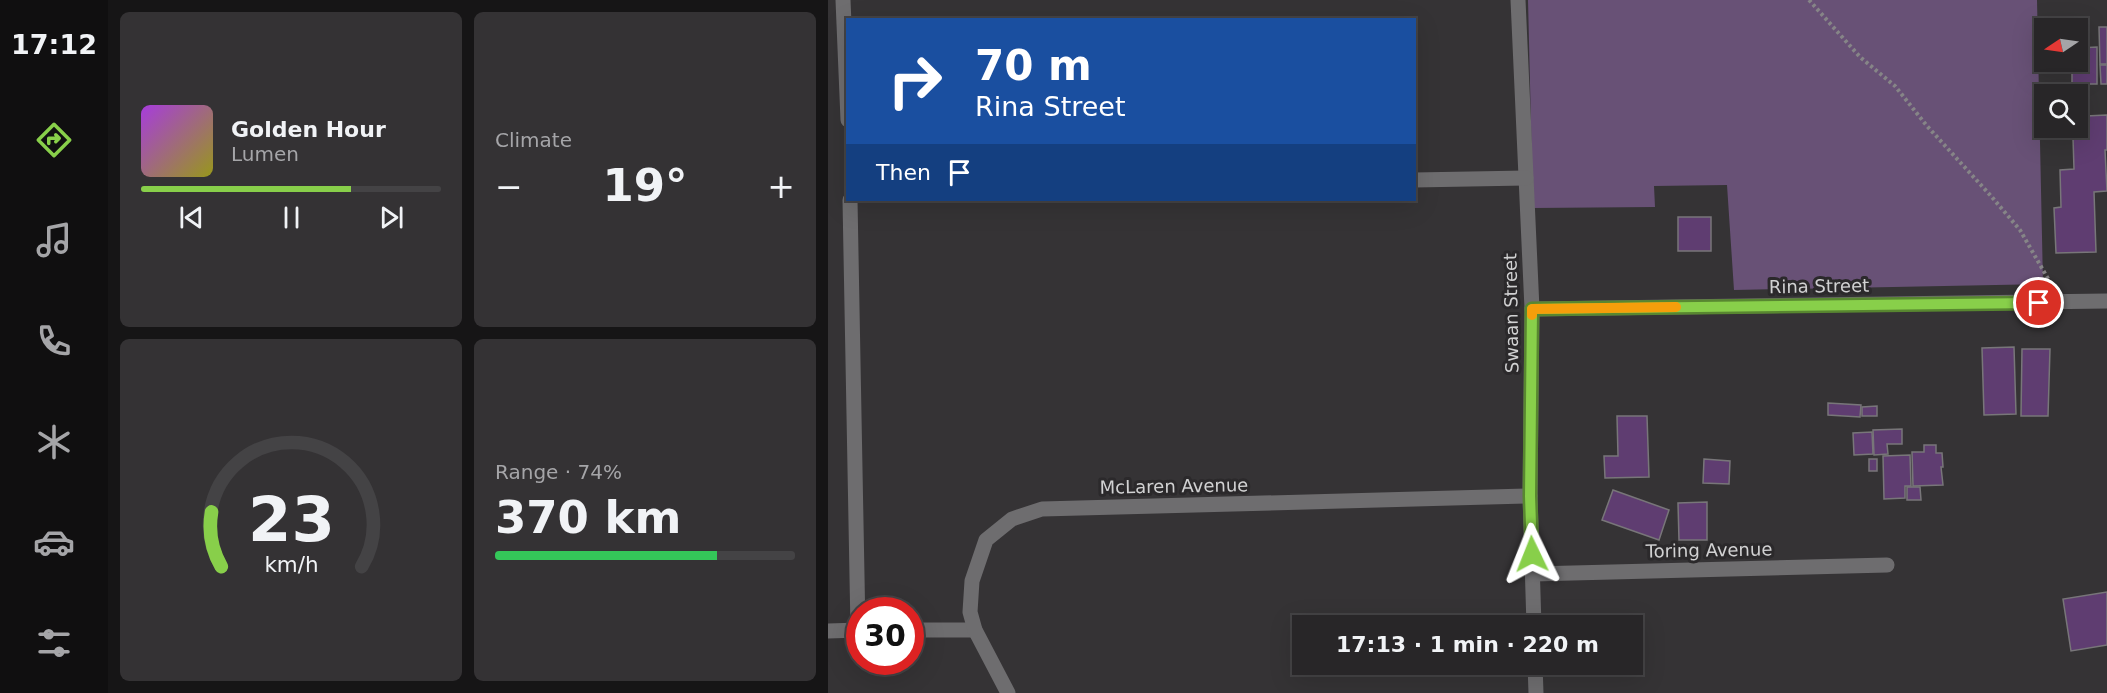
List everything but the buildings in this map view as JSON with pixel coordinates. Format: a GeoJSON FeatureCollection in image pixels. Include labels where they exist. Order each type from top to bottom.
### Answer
{"type":"FeatureCollection","features":[{"type":"Feature","properties":{"kind":"street"},"geometry":{"type":"LineString","coordinates":[[843,0],[846,72]]}},
{"type":"Feature","properties":{"kind":"street","name":"Swaan Street"},"geometry":{"type":"LineString","coordinates":[[1518,0],[1532,309],[1530,496],[1534,615]]}},
{"type":"Feature","properties":{"kind":"street"},"geometry":{"type":"LineString","coordinates":[[1416,180],[1526,178]]}},
{"type":"Feature","properties":{"kind":"street"},"geometry":{"type":"LineString","coordinates":[[850,201],[858,597]]}},
{"type":"Feature","properties":{"kind":"street","name":"Rina Street"},"geometry":{"type":"LineString","coordinates":[[1532,309],[2107,301]]}},
{"type":"Feature","properties":{"kind":"street","name":"McLaren Avenue"},"geometry":{"type":"LineString","coordinates":[[1008,693],[975,630],[970,612],[972,580],[986,540],[1012,519],[1042,509],[1530,496]]}},
{"type":"Feature","properties":{"kind":"street","name":"Toring Avenue"},"geometry":{"type":"LineString","coordinates":[[1533,574],[1887,565]]}},
{"type":"Feature","properties":{"kind":"street"},"geometry":{"type":"LineString","coordinates":[[828,631],[846,630]]}},
{"type":"Feature","properties":{"kind":"street"},"geometry":{"type":"LineString","coordinates":[[924,630],[975,630]]}},
{"type":"Feature","properties":{"kind":"street"},"geometry":{"type":"LineString","coordinates":[[1535,675],[1536,693]]}},
{"type":"Feature","properties":{"kind":"path"},"geometry":{"type":"LineString","coordinates":[[1809,0],[1860,57],[1895,86],[1927,126],[2020,230],[2062,302]]}},
{"type":"Feature","properties":{"kind":"shaded area"},"geometry":{"type":"Polygon","coordinates":[[[1528,0],[2037,0],[2037,18],[2034,18],[2034,72],[2039,72],[2039,84],[2034,84],[2034,138],[2040,138],[2043,284],[1734,290],[1727,185],[1654,186],[1655,207],[1533,208],[1528,0]]]}},
{"type":"Feature","properties":{"kind":"slow traffic"},"geometry":{"type":"LineString","coordinates":[[1532,315],[1532,309],[1676,307]]}},
{"type":"Feature","properties":{"kind":"route"},"geometry":{"type":"LineString","coordinates":[[1532,554],[1530,496],[1532,309],[2039,303]]}}]}
